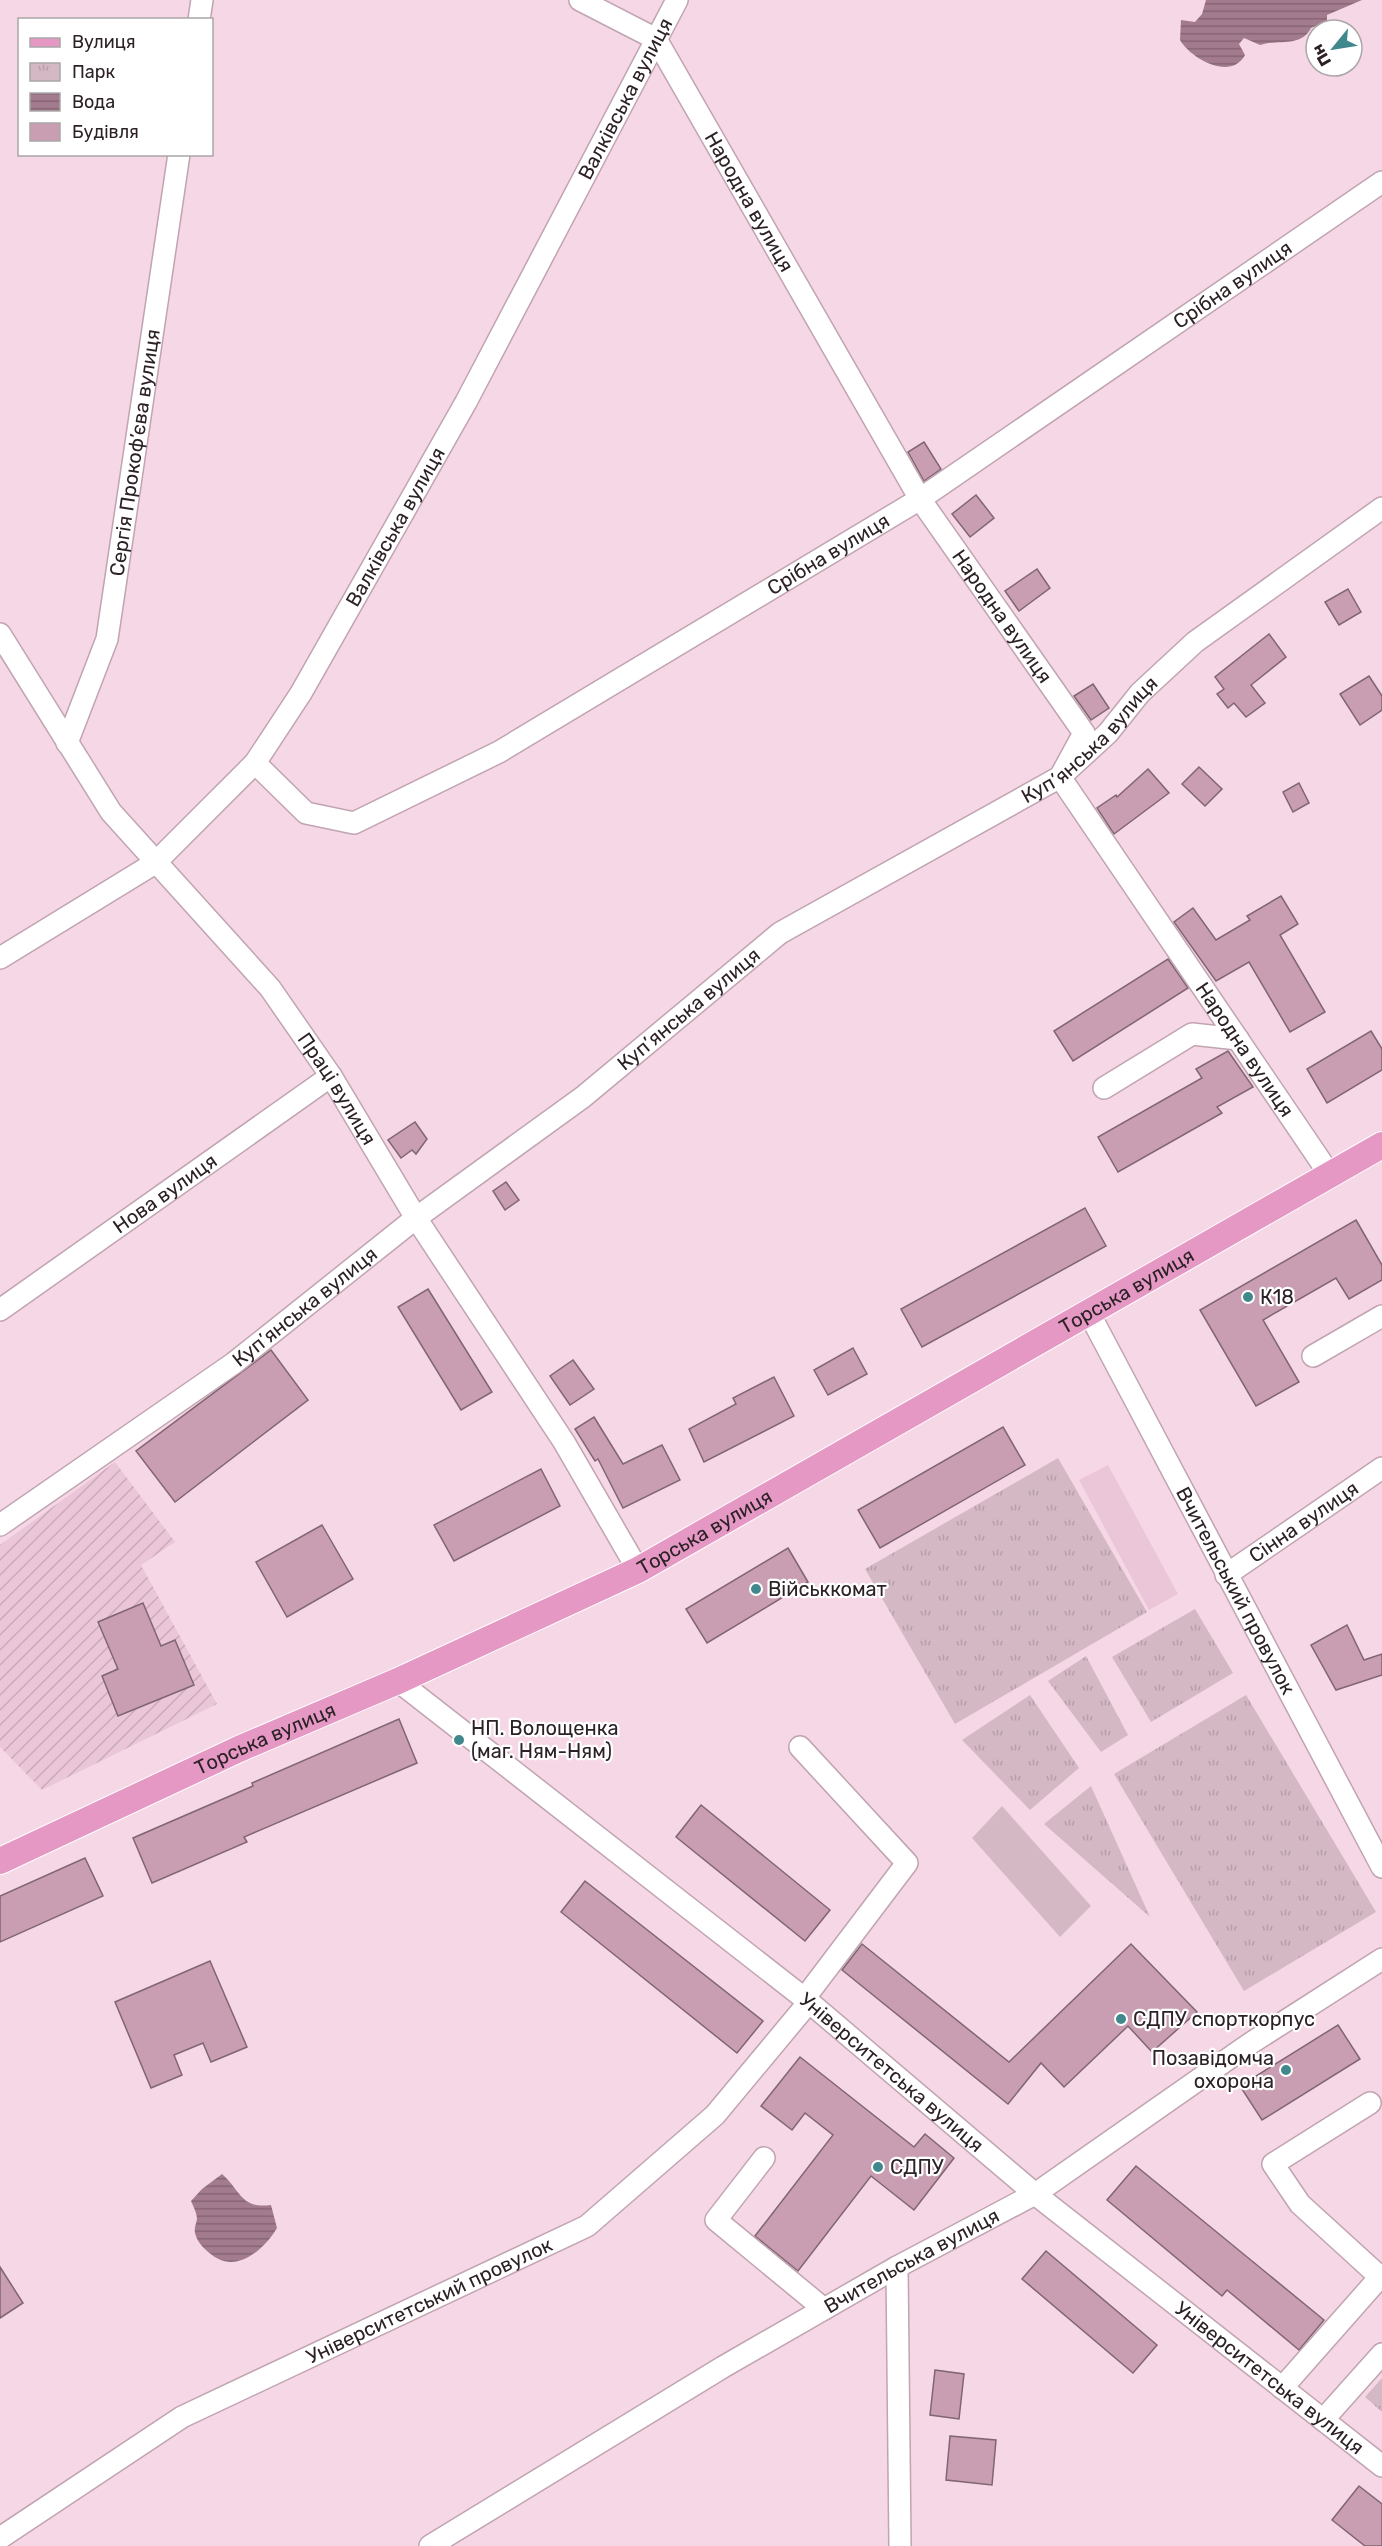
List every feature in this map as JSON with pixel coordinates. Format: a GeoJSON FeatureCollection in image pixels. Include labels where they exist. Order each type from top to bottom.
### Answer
{"type":"FeatureCollection","features":[{"type":"Feature","properties":{"kind":"main road","name":"Торська вулиця"},"geometry":{"type":"LineString","coordinates":[[0,1860],[239,1749],[398,1681],[638,1570],[1382,1146]]}},
{"type":"Feature","properties":{"kind":"street"},"geometry":{"type":"LineString","coordinates":[[199,18],[202,0]]}},
{"type":"Feature","properties":{"kind":"street"},"geometry":{"type":"LineString","coordinates":[[580,0],[656,39]]}},
{"type":"Feature","properties":{"kind":"street","name":"Валківська вулиця"},"geometry":{"type":"LineString","coordinates":[[0,958],[155,863],[255,763],[301,693],[466,402],[677,0]]}},
{"type":"Feature","properties":{"kind":"street","name":"Народна вулиця"},"geometry":{"type":"LineString","coordinates":[[656,39],[920,499],[1084,733],[1060,777],[1330,1175]]}},
{"type":"Feature","properties":{"kind":"street","name":"Сергія Прокоф’єва вулиця"},"geometry":{"type":"LineString","coordinates":[[68,743],[107,639],[179,156]]}},
{"type":"Feature","properties":{"kind":"street","name":"Срібна вулиця"},"geometry":{"type":"LineString","coordinates":[[255,763],[306,813],[354,823],[499,752],[920,499],[1382,182]]}},
{"type":"Feature","properties":{"kind":"street","name":"Куп’янська вулиця"},"geometry":{"type":"LineString","coordinates":[[0,1526],[234,1363],[416,1218],[583,1097],[780,933],[1060,777],[1108,733],[1140,693],[1195,642],[1382,508]]}},
{"type":"Feature","properties":{"kind":"street","name":"Праці вулиця"},"geometry":{"type":"LineString","coordinates":[[0,634],[111,812],[270,988],[331,1076],[416,1218],[564,1442],[638,1570]]}},
{"type":"Feature","properties":{"kind":"street"},"geometry":{"type":"LineString","coordinates":[[1104,1088],[1192,1034],[1238,1039]]}},
{"type":"Feature","properties":{"kind":"street","name":"Нова вулиця"},"geometry":{"type":"LineString","coordinates":[[0,1310],[331,1076]]}},
{"type":"Feature","properties":{"kind":"street","name":"Вчительський провулок"},"geometry":{"type":"LineString","coordinates":[[1089,1313],[1382,1867]]}},
{"type":"Feature","properties":{"kind":"street"},"geometry":{"type":"LineString","coordinates":[[1313,1356],[1382,1316]]}},
{"type":"Feature","properties":{"kind":"street","name":"Сінна вулиця"},"geometry":{"type":"LineString","coordinates":[[1226,1575],[1382,1468]]}},
{"type":"Feature","properties":{"kind":"street","name":"Університетська вулиця"},"geometry":{"type":"LineString","coordinates":[[398,1681],[806,2000],[1035,2194],[1382,2466]]}},
{"type":"Feature","properties":{"kind":"street","name":"Університетський провулок"},"geometry":{"type":"LineString","coordinates":[[0,2538],[182,2417],[587,2226],[715,2115],[806,2000],[906,1863],[800,1747]]}},
{"type":"Feature","properties":{"kind":"street","name":"Вчительська вулиця"},"geometry":{"type":"LineString","coordinates":[[430,2546],[723,2367],[897,2267],[1035,2194],[1248,2045],[1382,1959]]}},
{"type":"Feature","properties":{"kind":"street"},"geometry":{"type":"LineString","coordinates":[[1282,2388],[1380,2277],[1300,2204],[1274,2164],[1370,2103]]}},
{"type":"Feature","properties":{"kind":"street"},"geometry":{"type":"LineString","coordinates":[[764,2158],[716,2220],[824,2309]]}},
{"type":"Feature","properties":{"kind":"street"},"geometry":{"type":"LineString","coordinates":[[897,2267],[900,2546]]}},
{"type":"Feature","properties":{"kind":"street"},"geometry":{"type":"LineString","coordinates":[[1323,2420],[1382,2354]]}},
{"type":"Feature","properties":{"kind":"shaded area"},"geometry":{"type":"Polygon","coordinates":[[[115,1462],[175,1542],[141,1565],[217,1704],[42,1790],[0,1747],[0,1545],[115,1462]]]}},
{"type":"Feature","properties":{"kind":"shaded area"},"geometry":{"type":"Polygon","coordinates":[[[1108,1465],[1178,1594],[1149,1610],[1079,1480],[1108,1465]]]}},
{"type":"Feature","properties":{"kind":"green space"},"geometry":{"type":"Polygon","coordinates":[[[1058,1458],[1147,1612],[955,1724],[865,1569],[1058,1458]]]}},
{"type":"Feature","properties":{"kind":"green space"},"geometry":{"type":"Polygon","coordinates":[[[1195,1609],[1233,1673],[1151,1722],[1112,1657],[1195,1609]]]}},
{"type":"Feature","properties":{"kind":"green space"},"geometry":{"type":"Polygon","coordinates":[[[1086,1656],[1128,1735],[1101,1752],[1048,1681],[1086,1656]]]}},
{"type":"Feature","properties":{"kind":"green space"},"geometry":{"type":"Polygon","coordinates":[[[1030,1695],[1079,1768],[1030,1810],[962,1740],[1030,1695]]]}},
{"type":"Feature","properties":{"kind":"green space"},"geometry":{"type":"Polygon","coordinates":[[[1246,1695],[1376,1912],[1244,1991],[1114,1774],[1246,1695]]]}},
{"type":"Feature","properties":{"kind":"green space"},"geometry":{"type":"Polygon","coordinates":[[[1091,1786],[1150,1917],[1044,1824],[1091,1786]]]}},
{"type":"Feature","properties":{"kind":"green space"},"geometry":{"type":"Polygon","coordinates":[[[1002,1806],[1091,1906],[1060,1937],[972,1838],[1002,1806]]]}},
{"type":"Feature","properties":{"kind":"green space"},"geometry":{"type":"Polygon","coordinates":[[[1382,2378],[1382,2412],[1365,2397],[1382,2378]]]}},
{"type":"Feature","properties":{"kind":"water"},"geometry":{"type":"Polygon","coordinates":[[[1206,0],[1362,0],[1327,15],[1327,18],[1304,18],[1304,36],[1295,41],[1260,45],[1244,38],[1239,44],[1245,55],[1239,63],[1221,67],[1202,60],[1185,47],[1180,40],[1181,20],[1195,22],[1202,14],[1206,0]]]}},
{"type":"Feature","properties":{"kind":"water"},"geometry":{"type":"Polygon","coordinates":[[[222,2174],[247,2201],[261,2206],[271,2205],[277,2228],[265,2244],[240,2261],[230,2262],[212,2255],[201,2245],[195,2233],[197,2217],[191,2201],[202,2189],[222,2174]]]}},
{"type":"Feature","properties":{"kind":"building"},"geometry":{"type":"Polygon","coordinates":[[[924,442],[941,469],[924,481],[908,452],[924,442]]]}},
{"type":"Feature","properties":{"kind":"building"},"geometry":{"type":"Polygon","coordinates":[[[976,495],[994,518],[970,537],[952,514],[976,495]]]}},
{"type":"Feature","properties":{"kind":"building"},"geometry":{"type":"Polygon","coordinates":[[[1037,569],[1050,588],[1019,611],[1005,591],[1037,569]]]}},
{"type":"Feature","properties":{"kind":"building"},"geometry":{"type":"Polygon","coordinates":[[[1348,589],[1361,612],[1339,625],[1325,602],[1348,589]]]}},
{"type":"Feature","properties":{"kind":"building"},"geometry":{"type":"Polygon","coordinates":[[[1269,634],[1286,657],[1251,685],[1265,703],[1246,717],[1234,703],[1228,708],[1217,694],[1224,689],[1215,677],[1269,634]]]}},
{"type":"Feature","properties":{"kind":"building"},"geometry":{"type":"Polygon","coordinates":[[[1369,676],[1382,696],[1382,710],[1360,725],[1340,694],[1369,676]]]}},
{"type":"Feature","properties":{"kind":"building"},"geometry":{"type":"Polygon","coordinates":[[[1093,684],[1109,708],[1091,720],[1074,696],[1093,684]]]}},
{"type":"Feature","properties":{"kind":"building"},"geometry":{"type":"Polygon","coordinates":[[[1199,767],[1222,789],[1205,806],[1182,784],[1199,767]]]}},
{"type":"Feature","properties":{"kind":"building"},"geometry":{"type":"Polygon","coordinates":[[[1148,769],[1169,793],[1114,834],[1097,808],[1116,795],[1117,797],[1148,769]]]}},
{"type":"Feature","properties":{"kind":"building"},"geometry":{"type":"Polygon","coordinates":[[[1299,783],[1309,803],[1293,812],[1283,792],[1299,783]]]}},
{"type":"Feature","properties":{"kind":"building"},"geometry":{"type":"Polygon","coordinates":[[[1281,896],[1298,924],[1280,935],[1325,1012],[1290,1032],[1249,962],[1216,981],[1174,922],[1193,908],[1216,940],[1250,920],[1247,916],[1281,896]]]}},
{"type":"Feature","properties":{"kind":"building"},"geometry":{"type":"Polygon","coordinates":[[[1168,959],[1188,988],[1073,1061],[1054,1031],[1168,959]]]}},
{"type":"Feature","properties":{"kind":"building"},"geometry":{"type":"Polygon","coordinates":[[[1371,1031],[1382,1049],[1382,1070],[1327,1103],[1307,1069],[1371,1031]]]}},
{"type":"Feature","properties":{"kind":"building"},"geometry":{"type":"Polygon","coordinates":[[[1228,1051],[1253,1087],[1217,1107],[1222,1113],[1118,1172],[1098,1137],[1202,1078],[1196,1069],[1228,1051]]]}},
{"type":"Feature","properties":{"kind":"building"},"geometry":{"type":"Polygon","coordinates":[[[415,1122],[427,1139],[416,1154],[412,1150],[401,1158],[388,1140],[415,1122]]]}},
{"type":"Feature","properties":{"kind":"building"},"geometry":{"type":"Polygon","coordinates":[[[506,1182],[519,1200],[505,1210],[493,1191],[506,1182]]]}},
{"type":"Feature","properties":{"kind":"building"},"geometry":{"type":"Polygon","coordinates":[[[1085,1208],[1106,1246],[922,1347],[901,1309],[1085,1208]]]}},
{"type":"Feature","properties":{"kind":"building"},"geometry":{"type":"Polygon","coordinates":[[[1356,1220],[1382,1265],[1382,1280],[1349,1299],[1336,1278],[1263,1320],[1299,1382],[1256,1406],[1200,1310],[1356,1220]]]}},
{"type":"Feature","properties":{"kind":"building"},"geometry":{"type":"Polygon","coordinates":[[[428,1289],[492,1392],[461,1410],[398,1307],[428,1289]]]}},
{"type":"Feature","properties":{"kind":"building"},"geometry":{"type":"Polygon","coordinates":[[[853,1348],[867,1374],[828,1395],[814,1370],[853,1348]]]}},
{"type":"Feature","properties":{"kind":"building"},"geometry":{"type":"Polygon","coordinates":[[[271,1350],[308,1400],[175,1502],[136,1451],[271,1350]]]}},
{"type":"Feature","properties":{"kind":"building"},"geometry":{"type":"Polygon","coordinates":[[[573,1360],[594,1389],[570,1405],[550,1376],[573,1360]]]}},
{"type":"Feature","properties":{"kind":"building"},"geometry":{"type":"Polygon","coordinates":[[[774,1377],[794,1416],[704,1462],[689,1429],[736,1404],[733,1398],[774,1377]]]}},
{"type":"Feature","properties":{"kind":"building"},"geometry":{"type":"Polygon","coordinates":[[[594,1417],[623,1464],[662,1445],[680,1480],[623,1508],[598,1459],[595,1461],[575,1429],[594,1417]]]}},
{"type":"Feature","properties":{"kind":"building"},"geometry":{"type":"Polygon","coordinates":[[[1003,1427],[1025,1465],[880,1548],[858,1510],[1003,1427]]]}},
{"type":"Feature","properties":{"kind":"building"},"geometry":{"type":"Polygon","coordinates":[[[541,1469],[560,1506],[454,1561],[434,1525],[541,1469]]]}},
{"type":"Feature","properties":{"kind":"building"},"geometry":{"type":"Polygon","coordinates":[[[322,1525],[353,1579],[287,1617],[256,1562],[322,1525]]]}},
{"type":"Feature","properties":{"kind":"building"},"geometry":{"type":"Polygon","coordinates":[[[788,1548],[808,1582],[707,1643],[686,1609],[788,1548]]]}},
{"type":"Feature","properties":{"kind":"building"},"geometry":{"type":"Polygon","coordinates":[[[143,1603],[161,1646],[175,1640],[194,1685],[118,1716],[102,1676],[118,1669],[98,1622],[143,1603]]]}},
{"type":"Feature","properties":{"kind":"building"},"geometry":{"type":"Polygon","coordinates":[[[1347,1625],[1364,1660],[1382,1654],[1382,1675],[1336,1690],[1311,1645],[1347,1625]]]}},
{"type":"Feature","properties":{"kind":"building"},"geometry":{"type":"Polygon","coordinates":[[[399,1719],[417,1763],[244,1837],[247,1842],[152,1883],[133,1838],[399,1719]]]}},
{"type":"Feature","properties":{"kind":"building"},"geometry":{"type":"Polygon","coordinates":[[[701,1805],[830,1910],[805,1941],[676,1837],[701,1805]]]}},
{"type":"Feature","properties":{"kind":"building"},"geometry":{"type":"Polygon","coordinates":[[[85,1858],[103,1896],[0,1942],[0,1896],[85,1858]]]}},
{"type":"Feature","properties":{"kind":"building"},"geometry":{"type":"Polygon","coordinates":[[[585,1881],[763,2021],[737,2053],[561,1912],[585,1881]]]}},
{"type":"Feature","properties":{"kind":"building"},"geometry":{"type":"Polygon","coordinates":[[[862,1944],[1009,2062],[1131,1944],[1197,2012],[1152,2052],[1128,2026],[1064,2087],[1041,2063],[1008,2104],[842,1970],[862,1944]]]}},
{"type":"Feature","properties":{"kind":"building"},"geometry":{"type":"Polygon","coordinates":[[[210,1961],[247,2047],[211,2062],[203,2043],[174,2055],[182,2075],[151,2088],[115,2002],[210,1961]]]}},
{"type":"Feature","properties":{"kind":"building"},"geometry":{"type":"Polygon","coordinates":[[[1338,2025],[1360,2059],[1262,2120],[1240,2086],[1338,2025]]]}},
{"type":"Feature","properties":{"kind":"building","name":"СДПУ"},"geometry":{"type":"Polygon","coordinates":[[[800,2057],[914,2147],[925,2134],[954,2158],[914,2210],[871,2176],[798,2271],[755,2236],[833,2135],[805,2113],[792,2130],[761,2106],[800,2057]]]}},
{"type":"Feature","properties":{"kind":"building"},"geometry":{"type":"Polygon","coordinates":[[[1136,2166],[1324,2320],[1299,2350],[1227,2290],[1222,2296],[1107,2200],[1136,2166]]]}},
{"type":"Feature","properties":{"kind":"building"},"geometry":{"type":"Polygon","coordinates":[[[1046,2251],[1157,2345],[1133,2373],[1022,2279],[1046,2251]]]}},
{"type":"Feature","properties":{"kind":"building"},"geometry":{"type":"Polygon","coordinates":[[[0,2267],[23,2303],[0,2318],[0,2267]]]}},
{"type":"Feature","properties":{"kind":"building"},"geometry":{"type":"Polygon","coordinates":[[[935,2370],[964,2374],[959,2419],[930,2415],[935,2370]]]}},
{"type":"Feature","properties":{"kind":"building"},"geometry":{"type":"Polygon","coordinates":[[[950,2436],[996,2440],[992,2485],[946,2480],[950,2436]]]}},
{"type":"Feature","properties":{"kind":"building"},"geometry":{"type":"Polygon","coordinates":[[[1359,2486],[1382,2504],[1382,2546],[1365,2546],[1332,2520],[1359,2486]]]}},
{"type":"Feature","properties":{"kind":"place","name":"К18"},"geometry":{"type":"Point","coordinates":[1248,1297]}},
{"type":"Feature","properties":{"kind":"place","name":"Військкомат"},"geometry":{"type":"Point","coordinates":[756,1589]}},
{"type":"Feature","properties":{"kind":"place","name":"НП. Волощенка (маг. Ням-Ням)"},"geometry":{"type":"Point","coordinates":[459,1740]}},
{"type":"Feature","properties":{"kind":"place","name":"СДПУ спорткорпус"},"geometry":{"type":"Point","coordinates":[1121,2019]}},
{"type":"Feature","properties":{"kind":"place","name":"Позавідомча охорона"},"geometry":{"type":"Point","coordinates":[1286,2070]}},
{"type":"Feature","properties":{"kind":"place","name":"СДПУ"},"geometry":{"type":"Point","coordinates":[878,2167]}}]}
